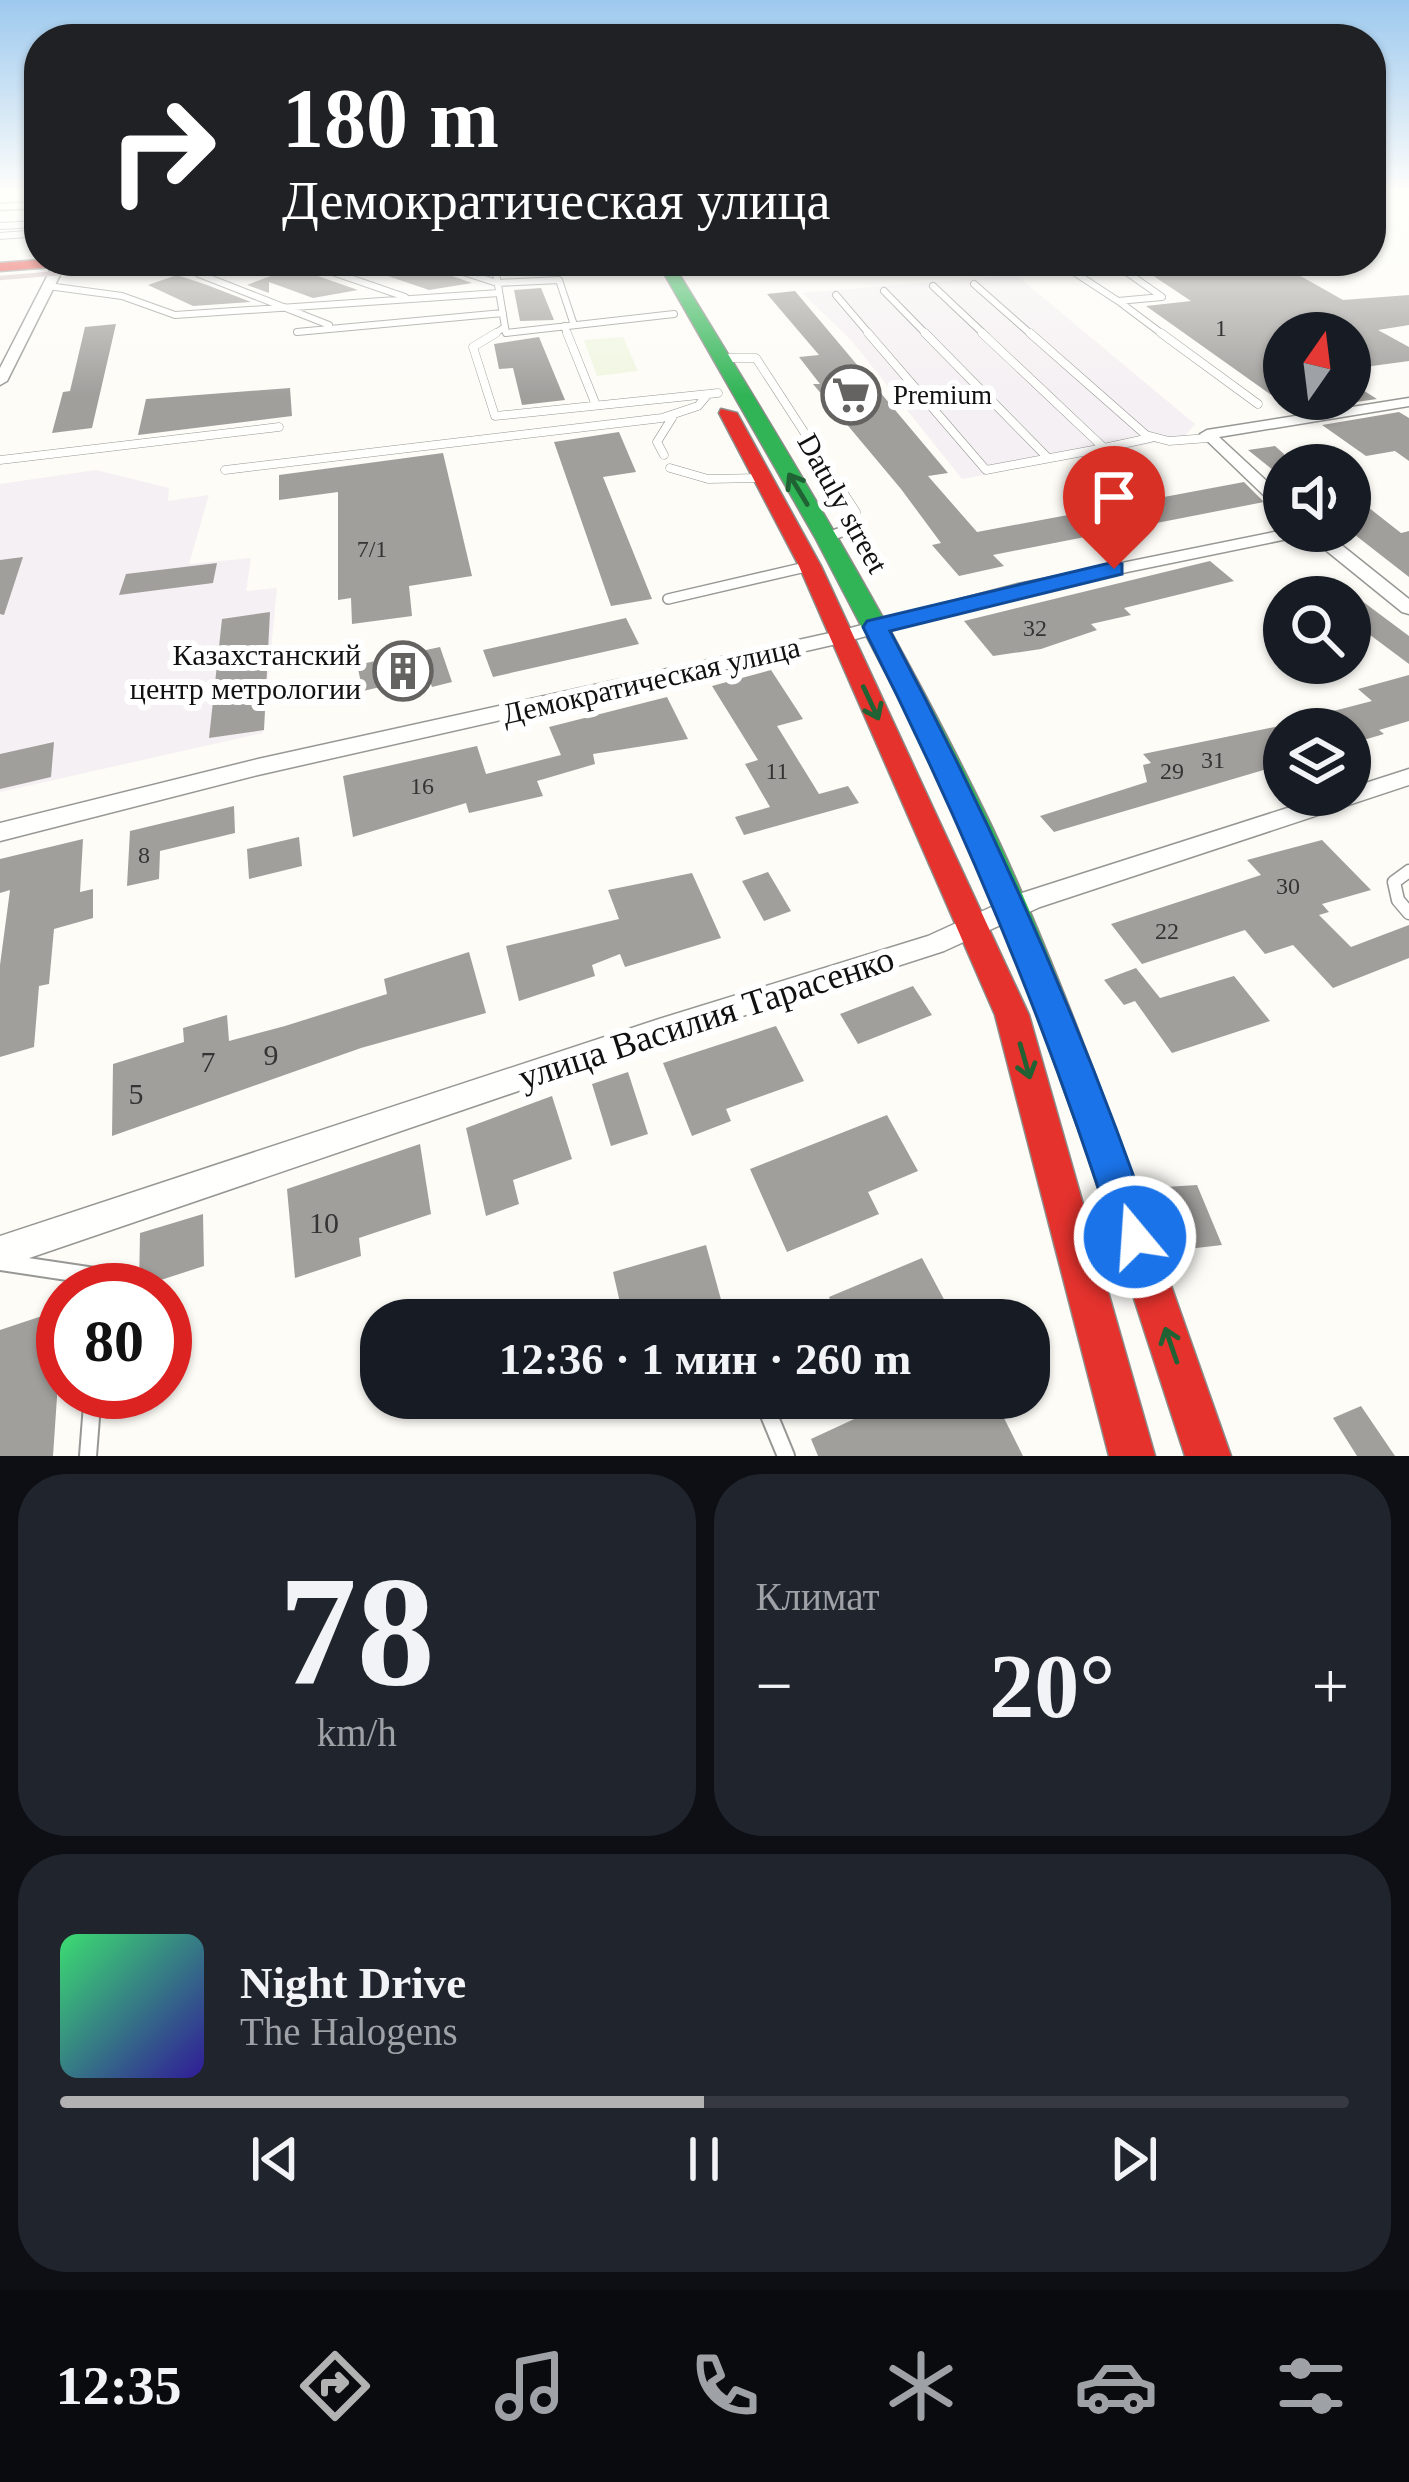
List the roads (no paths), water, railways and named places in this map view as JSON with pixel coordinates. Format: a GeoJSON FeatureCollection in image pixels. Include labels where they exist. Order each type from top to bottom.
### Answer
{"type":"FeatureCollection","features":[{"type":"Feature","properties":{"kind":"main road","name":"Datuly street"},"geometry":{"type":"LineString","coordinates":[[660,276],[713,393],[810,566],[1012,1016],[1132,1456]]}},
{"type":"Feature","properties":{"kind":"main road","name":"Datuly street"},"geometry":{"type":"LineString","coordinates":[[664,276],[722,358],[832,548],[956,781],[1013,908],[1096,1118],[1208,1456]]}},
{"type":"Feature","properties":{"kind":"street"},"geometry":{"type":"LineString","coordinates":[[0,381],[53,276]]}},
{"type":"Feature","properties":{"kind":"street"},"geometry":{"type":"LineString","coordinates":[[1208,436],[1409,402]]}},
{"type":"Feature","properties":{"kind":"street"},"geometry":{"type":"LineString","coordinates":[[1208,436],[1263,487]]}},
{"type":"Feature","properties":{"kind":"street","name":"Демократическая улица"},"geometry":{"type":"LineString","coordinates":[[0,832],[258,767],[841,638],[1018,589],[1263,539]]}},
{"type":"Feature","properties":{"kind":"street"},"geometry":{"type":"LineString","coordinates":[[1341,552],[1405,600]]}},
{"type":"Feature","properties":{"kind":"street","name":"улица Василия Тарасенко"},"geometry":{"type":"LineString","coordinates":[[0,1252],[935,944],[1013,908],[1409,777]]}},
{"type":"Feature","properties":{"kind":"lane"},"geometry":{"type":"LineString","coordinates":[[71,276],[175,315],[499,293]]}},
{"type":"Feature","properties":{"kind":"lane"},"geometry":{"type":"LineString","coordinates":[[204,276],[290,308],[306,319],[350,328]]}},
{"type":"Feature","properties":{"kind":"lane"},"geometry":{"type":"LineString","coordinates":[[344,276],[412,299]]}},
{"type":"Feature","properties":{"kind":"lane"},"geometry":{"type":"LineString","coordinates":[[476,276],[497,283],[559,280],[596,405]]}},
{"type":"Feature","properties":{"kind":"lane"},"geometry":{"type":"LineString","coordinates":[[496,276],[506,332],[674,314]]}},
{"type":"Feature","properties":{"kind":"lane"},"geometry":{"type":"LineString","coordinates":[[1080,276],[1258,404]]}},
{"type":"Feature","properties":{"kind":"lane"},"geometry":{"type":"LineString","coordinates":[[1118,301],[1164,294],[1135,276]]}},
{"type":"Feature","properties":{"kind":"lane"},"geometry":{"type":"LineString","coordinates":[[974,284],[1153,437]]}},
{"type":"Feature","properties":{"kind":"lane"},"geometry":{"type":"LineString","coordinates":[[933,286],[1104,448]]}},
{"type":"Feature","properties":{"kind":"lane"},"geometry":{"type":"LineString","coordinates":[[884,291],[1048,458]]}},
{"type":"Feature","properties":{"kind":"lane"},"geometry":{"type":"LineString","coordinates":[[836,296],[986,470],[1153,437],[1208,436]]}},
{"type":"Feature","properties":{"kind":"lane"},"geometry":{"type":"LineString","coordinates":[[297,332],[502,314]]}},
{"type":"Feature","properties":{"kind":"lane"},"geometry":{"type":"LineString","coordinates":[[505,327],[473,347],[496,416],[713,393]]}},
{"type":"Feature","properties":{"kind":"lane"},"geometry":{"type":"LineString","coordinates":[[225,470],[674,415],[698,406],[713,393]]}},
{"type":"Feature","properties":{"kind":"lane"},"geometry":{"type":"LineString","coordinates":[[664,455],[657,442],[674,415]]}},
{"type":"Feature","properties":{"kind":"lane"},"geometry":{"type":"LineString","coordinates":[[0,460],[279,427]]}},
{"type":"Feature","properties":{"kind":"lane"},"geometry":{"type":"LineString","coordinates":[[670,468],[708,479],[761,478]]}},
{"type":"Feature","properties":{"kind":"lane"},"geometry":{"type":"LineString","coordinates":[[668,599],[810,566],[832,548]]}},
{"type":"Feature","properties":{"kind":"lane"},"geometry":{"type":"LineString","coordinates":[[1409,871],[1394,883],[1398,900],[1409,913]]}},
{"type":"Feature","properties":{"kind":"lane"},"geometry":{"type":"LineString","coordinates":[[0,1262],[36,1267]]}},
{"type":"Feature","properties":{"kind":"lane"},"geometry":{"type":"LineString","coordinates":[[88,1456],[91,1419]]}},
{"type":"Feature","properties":{"kind":"lane"},"geometry":{"type":"LineString","coordinates":[[771,1419],[786,1456]]}},
{"type":"Feature","properties":{"kind":"railway"},"geometry":{"type":"LineString","coordinates":[[0,278],[24,276]]}},
{"type":"Feature","properties":{"kind":"place","name":"Premium"},"geometry":{"type":"Point","coordinates":[851,395]}},
{"type":"Feature","properties":{"kind":"place","name":"Казахстанский центр метрологии"},"geometry":{"type":"Point","coordinates":[403,671]}}]}
